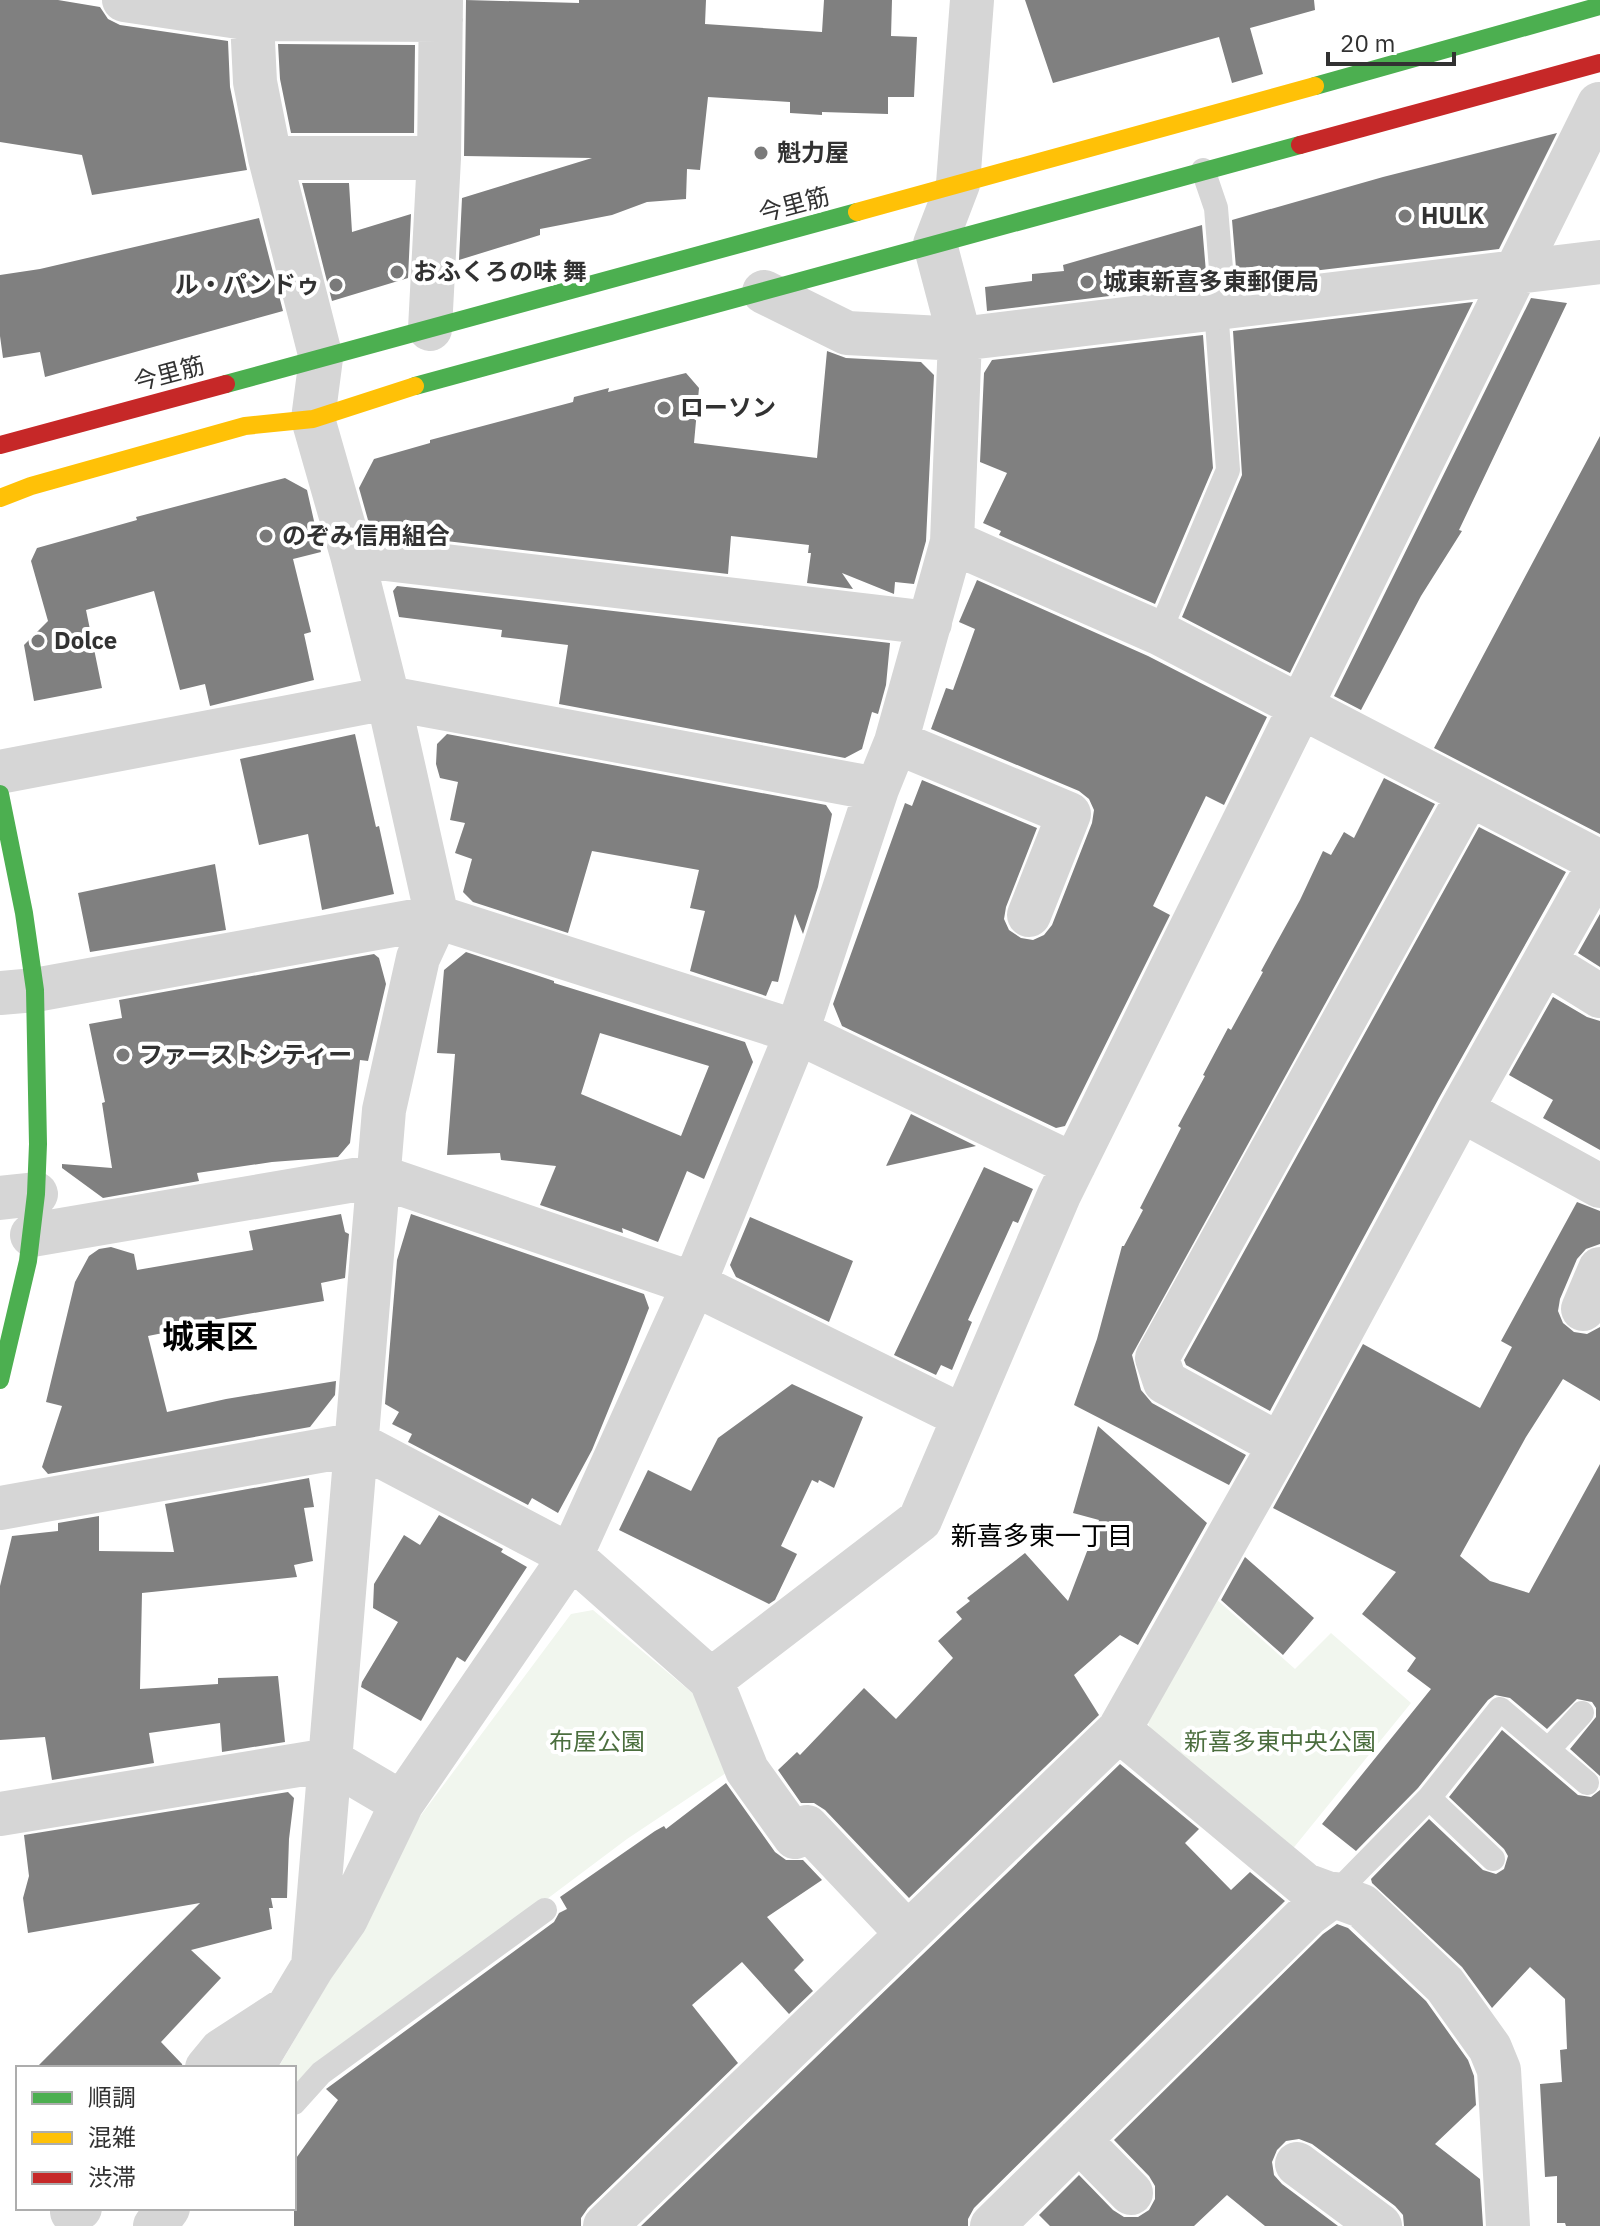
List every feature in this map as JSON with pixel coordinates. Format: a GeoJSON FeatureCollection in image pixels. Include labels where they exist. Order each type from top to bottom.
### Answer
{"type":"FeatureCollection","features":[{"type":"Feature","properties":{"kind":"main road","name":"今里筋"},"geometry":{"type":"LineString","coordinates":[[0,445],[1600,6]]}},
{"type":"Feature","properties":{"kind":"main road"},"geometry":{"type":"LineString","coordinates":[[0,498],[31,486],[245,426],[313,419],[376,397],[1203,170],[1599,84]]}},
{"type":"Feature","properties":{"kind":"main road"},"geometry":{"type":"LineString","coordinates":[[1,796],[24,913],[17,991],[38,1048],[23,1209],[21,1298],[2,1362]]}},
{"type":"Feature","properties":{"kind":"street"},"geometry":{"type":"LineString","coordinates":[[124,0],[252,9],[441,10],[439,158],[430,329]]}},
{"type":"Feature","properties":{"kind":"street"},"geometry":{"type":"LineString","coordinates":[[253,2066],[313,1966],[346,1919],[402,1803],[571,1556],[694,1284],[797,1032],[877,789],[896,742],[952,542],[960,339],[935,244],[958,184],[972,0]]}},
{"type":"Feature","properties":{"kind":"street"},"geometry":{"type":"LineString","coordinates":[[252,9],[255,82],[270,158],[321,358],[313,419],[388,698],[437,917],[418,958],[384,1110],[313,1966]]}},
{"type":"Feature","properties":{"kind":"street"},"geometry":{"type":"LineString","coordinates":[[711,1680],[920,1520],[962,1416],[1074,1165],[1515,274],[1599,84]]}},
{"type":"Feature","properties":{"kind":"street"},"geometry":{"type":"LineString","coordinates":[[270,158],[439,158]]}},
{"type":"Feature","properties":{"kind":"street"},"geometry":{"type":"LineString","coordinates":[[764,292],[847,333],[960,339],[1600,262]]}},
{"type":"Feature","properties":{"kind":"street"},"geometry":{"type":"LineString","coordinates":[[605,2226],[1119,1730],[1280,1445],[1461,1110],[1600,863],[1159,633],[952,542]]}},
{"type":"Feature","properties":{"kind":"street"},"geometry":{"type":"LineString","coordinates":[[352,555],[930,623]]}},
{"type":"Feature","properties":{"kind":"street"},"geometry":{"type":"LineString","coordinates":[[1,796],[388,698],[877,789]]}},
{"type":"Feature","properties":{"kind":"street"},"geometry":{"type":"LineString","coordinates":[[896,742],[1069,814],[1029,915]]}},
{"type":"Feature","properties":{"kind":"street"},"geometry":{"type":"LineString","coordinates":[[1280,1445],[1165,1382],[1157,1358],[1468,796]]}},
{"type":"Feature","properties":{"kind":"street"},"geometry":{"type":"LineString","coordinates":[[17,991],[437,917],[797,1032],[1074,1165]]}},
{"type":"Feature","properties":{"kind":"street"},"geometry":{"type":"LineString","coordinates":[[1545,962],[1600,996]]}},
{"type":"Feature","properties":{"kind":"street"},"geometry":{"type":"LineString","coordinates":[[1461,1110],[1600,1186]]}},
{"type":"Feature","properties":{"kind":"street"},"geometry":{"type":"LineString","coordinates":[[23,1209],[378,1176],[694,1284],[962,1416]]}},
{"type":"Feature","properties":{"kind":"street"},"geometry":{"type":"LineString","coordinates":[[1583,1309],[1600,1269]]}},
{"type":"Feature","properties":{"kind":"street"},"geometry":{"type":"LineString","coordinates":[[0,1508],[358,1444],[571,1556],[711,1680],[747,1770],[795,1837],[807,1827],[907,1933]]}},
{"type":"Feature","properties":{"kind":"street"},"geometry":{"type":"LineString","coordinates":[[1119,1730],[1305,1885],[1362,1906],[1445,1985],[1490,2048],[1499,2070],[1508,2226]]}},
{"type":"Feature","properties":{"kind":"street"},"geometry":{"type":"LineString","coordinates":[[0,1814],[329,1760],[402,1803]]}},
{"type":"Feature","properties":{"kind":"street"},"geometry":{"type":"LineString","coordinates":[[992,2226],[1307,1915],[1335,1894]]}},
{"type":"Feature","properties":{"kind":"street"},"geometry":{"type":"LineString","coordinates":[[209,2066],[221,2051],[289,2007]]}},
{"type":"Feature","properties":{"kind":"street"},"geometry":{"type":"LineString","coordinates":[[1079,2140],[1131,2193]]}},
{"type":"Feature","properties":{"kind":"street"},"geometry":{"type":"LineString","coordinates":[[1297,2164],[1380,2226]]}},
{"type":"Feature","properties":{"kind":"lane"},"geometry":{"type":"LineString","coordinates":[[1159,633],[1228,470],[1216,309],[1223,293],[1216,208],[1203,170]]}},
{"type":"Feature","properties":{"kind":"lane"},"geometry":{"type":"LineString","coordinates":[[1335,1894],[1429,1798],[1500,1709],[1587,1783]]}},
{"type":"Feature","properties":{"kind":"lane"},"geometry":{"type":"LineString","coordinates":[[1548,1750],[1582,1713]]}},
{"type":"Feature","properties":{"kind":"lane"},"geometry":{"type":"LineString","coordinates":[[1429,1798],[1493,1859]]}},
{"type":"Feature","properties":{"kind":"lane"},"geometry":{"type":"LineString","coordinates":[[296,2101],[321,2073],[545,1910]]}},
{"type":"Feature","properties":{"kind":"green space","name":"新喜多東中央公園"},"geometry":{"type":"Polygon","coordinates":[[[1215,1598],[1295,1669],[1331,1633],[1411,1703],[1291,1851],[1153,1737],[1146,1717],[1215,1598]]]}},
{"type":"Feature","properties":{"kind":"green space","name":"布屋公園"},"geometry":{"type":"Polygon","coordinates":[[[593,1610],[708,1706],[735,1767],[627,1839],[296,2087],[296,2066],[279,2066],[342,1959],[410,1830],[571,1614],[593,1610]]]}},
{"type":"Feature","properties":{"kind":"building"},"geometry":{"type":"Polygon","coordinates":[[[0,0],[58,0],[100,7],[108,19],[120,25],[228,41],[230,87],[247,170],[92,195],[82,155],[0,142],[0,0]]]}},
{"type":"Feature","properties":{"kind":"building"},"geometry":{"type":"Polygon","coordinates":[[[466,0],[579,3],[579,0],[706,0],[705,24],[822,32],[824,0],[892,0],[891,36],[917,37],[914,97],[888,97],[888,114],[822,112],[822,115],[790,113],[790,102],[708,97],[700,170],[687,169],[686,199],[647,202],[612,215],[540,229],[540,235],[459,260],[462,198],[592,158],[464,156],[466,0]]]}},
{"type":"Feature","properties":{"kind":"building"},"geometry":{"type":"Polygon","coordinates":[[[1025,0],[1314,0],[1315,10],[1250,28],[1263,74],[1232,83],[1219,37],[1053,83],[1025,0]]]}},
{"type":"Feature","properties":{"kind":"building"},"geometry":{"type":"Polygon","coordinates":[[[278,44],[415,45],[414,133],[291,133],[280,79],[278,44]]]}},
{"type":"Feature","properties":{"kind":"building"},"geometry":{"type":"Polygon","coordinates":[[[1557,133],[1499,249],[1237,280],[1232,220],[1383,177],[1557,133]]]}},
{"type":"Feature","properties":{"kind":"building"},"geometry":{"type":"Polygon","coordinates":[[[302,183],[349,183],[352,232],[411,214],[408,278],[332,301],[302,183]]]}},
{"type":"Feature","properties":{"kind":"building"},"geometry":{"type":"Polygon","coordinates":[[[259,218],[283,311],[45,377],[40,352],[3,358],[0,275],[40,269],[259,218]]]}},
{"type":"Feature","properties":{"kind":"building"},"geometry":{"type":"Polygon","coordinates":[[[1202,225],[1207,284],[987,311],[985,287],[1032,281],[1032,274],[1064,271],[1063,265],[1202,225]]]}},
{"type":"Feature","properties":{"kind":"building"},"geometry":{"type":"Polygon","coordinates":[[[1531,298],[1567,303],[1459,530],[1462,531],[1421,596],[1361,710],[1334,696],[1531,298]]]}},
{"type":"Feature","properties":{"kind":"building"},"geometry":{"type":"Polygon","coordinates":[[[1473,302],[1290,673],[1182,617],[1242,475],[1233,331],[1473,302]]]}},
{"type":"Feature","properties":{"kind":"building"},"geometry":{"type":"Polygon","coordinates":[[[1203,335],[1213,468],[1155,604],[999,535],[1001,531],[983,523],[1007,473],[980,462],[984,373],[992,360],[1203,335]]]}},
{"type":"Feature","properties":{"kind":"building"},"geometry":{"type":"Polygon","coordinates":[[[827,351],[846,358],[921,362],[934,375],[926,541],[914,584],[895,582],[894,594],[842,573],[853,589],[807,583],[811,553],[808,553],[809,545],[731,536],[728,574],[429,539],[434,532],[379,530],[368,520],[359,488],[374,459],[430,443],[430,440],[573,402],[574,397],[686,373],[699,388],[694,443],[817,458],[827,351]]]}},
{"type":"Feature","properties":{"kind":"building"},"geometry":{"type":"Polygon","coordinates":[[[1600,436],[1600,834],[1434,748],[1600,436]]]}},
{"type":"Feature","properties":{"kind":"building"},"geometry":{"type":"Polygon","coordinates":[[[285,478],[307,490],[321,552],[293,559],[311,632],[304,634],[314,680],[210,706],[205,684],[180,690],[154,591],[86,610],[102,688],[34,701],[24,645],[48,621],[31,561],[37,548],[137,520],[136,517],[285,478]]]}},
{"type":"Feature","properties":{"kind":"building"},"geometry":{"type":"Polygon","coordinates":[[[977,580],[1148,656],[1267,717],[1224,805],[1206,796],[1153,906],[1170,915],[1065,1126],[1056,1128],[842,1026],[833,1004],[905,803],[912,806],[922,780],[1037,828],[1004,919],[1009,930],[1021,938],[1033,940],[1044,935],[1052,925],[1092,823],[1094,810],[1089,799],[1079,791],[931,729],[946,688],[953,690],[975,629],[959,622],[977,580]]]}},
{"type":"Feature","properties":{"kind":"building"},"geometry":{"type":"Polygon","coordinates":[[[397,586],[890,643],[886,685],[878,714],[872,712],[862,749],[845,758],[559,704],[568,645],[501,637],[502,630],[399,617],[393,591],[397,586]]]}},
{"type":"Feature","properties":{"kind":"building"},"geometry":{"type":"Polygon","coordinates":[[[355,734],[394,894],[322,910],[308,834],[259,845],[240,759],[355,734]]]}},
{"type":"Feature","properties":{"kind":"building"},"geometry":{"type":"Polygon","coordinates":[[[447,734],[826,805],[832,814],[818,887],[803,934],[795,914],[778,982],[772,981],[766,996],[690,971],[705,911],[690,908],[699,870],[592,851],[568,933],[473,902],[463,892],[472,859],[455,853],[465,823],[450,820],[458,782],[440,778],[436,764],[437,744],[447,734]]]}},
{"type":"Feature","properties":{"kind":"building"},"geometry":{"type":"Polygon","coordinates":[[[1384,778],[1435,804],[1132,1355],[1141,1390],[1152,1403],[1246,1455],[1229,1485],[1074,1405],[1097,1339],[1122,1246],[1143,1210],[1140,1208],[1181,1128],[1178,1126],[1203,1075],[1263,972],[1323,851],[1331,855],[1344,832],[1354,838],[1384,778]]]}},
{"type":"Feature","properties":{"kind":"building"},"geometry":{"type":"Polygon","coordinates":[[[1479,827],[1566,872],[1439,1098],[1270,1411],[1186,1365],[1184,1360],[1479,827]]]}},
{"type":"Feature","properties":{"kind":"building"},"geometry":{"type":"Polygon","coordinates":[[[215,864],[226,930],[90,952],[78,893],[215,864]]]}},
{"type":"Feature","properties":{"kind":"building"},"geometry":{"type":"Polygon","coordinates":[[[1600,914],[1600,967],[1578,953],[1600,914]]]}},
{"type":"Feature","properties":{"kind":"building"},"geometry":{"type":"Polygon","coordinates":[[[466,952],[554,983],[745,1042],[753,1062],[704,1179],[687,1171],[658,1242],[622,1228],[623,1233],[540,1205],[556,1166],[501,1160],[500,1153],[447,1155],[455,1054],[437,1053],[444,970],[466,952]],[[600,1033],[581,1094],[681,1136],[709,1066],[600,1033]]]}},
{"type":"Feature","properties":{"kind":"building"},"geometry":{"type":"Polygon","coordinates":[[[374,954],[379,958],[386,984],[368,1061],[360,1060],[350,1143],[338,1157],[272,1162],[197,1173],[199,1181],[103,1198],[62,1168],[62,1164],[112,1168],[102,1103],[105,1102],[89,1024],[122,1018],[119,1000],[374,954]]]}},
{"type":"Feature","properties":{"kind":"building"},"geometry":{"type":"Polygon","coordinates":[[[1553,997],[1600,1021],[1600,1150],[1543,1118],[1553,1100],[1509,1075],[1553,997]]]}},
{"type":"Feature","properties":{"kind":"building"},"geometry":{"type":"Polygon","coordinates":[[[911,1114],[976,1146],[886,1166],[911,1114]]]}},
{"type":"Feature","properties":{"kind":"building"},"geometry":{"type":"Polygon","coordinates":[[[984,1167],[1033,1189],[1018,1223],[1013,1221],[968,1320],[972,1322],[952,1370],[941,1365],[936,1375],[894,1355],[984,1167]]]}},
{"type":"Feature","properties":{"kind":"building"},"geometry":{"type":"Polygon","coordinates":[[[1577,1202],[1600,1211],[1600,1244],[1586,1249],[1577,1259],[1558,1311],[1563,1323],[1574,1332],[1587,1334],[1600,1327],[1600,1401],[1563,1379],[1526,1437],[1460,1556],[1490,1581],[1529,1593],[1600,1464],[1600,1776],[1570,1749],[1596,1717],[1592,1702],[1577,1699],[1547,1729],[1510,1698],[1495,1695],[1418,1788],[1356,1851],[1322,1824],[1431,1689],[1407,1671],[1416,1658],[1362,1614],[1396,1572],[1273,1508],[1363,1344],[1480,1408],[1512,1347],[1501,1341],[1577,1202]]]}},
{"type":"Feature","properties":{"kind":"building"},"geometry":{"type":"Polygon","coordinates":[[[341,1214],[345,1232],[349,1234],[345,1278],[321,1283],[324,1301],[207,1321],[208,1324],[148,1336],[167,1412],[336,1381],[335,1395],[310,1427],[48,1474],[42,1467],[62,1406],[46,1402],[75,1282],[89,1256],[99,1249],[111,1247],[134,1254],[137,1270],[253,1250],[249,1231],[341,1214]]]}},
{"type":"Feature","properties":{"kind":"building"},"geometry":{"type":"Polygon","coordinates":[[[411,1214],[644,1294],[649,1308],[628,1362],[592,1450],[558,1513],[532,1498],[528,1505],[408,1442],[412,1434],[392,1424],[399,1412],[385,1404],[397,1260],[411,1214]]]}},
{"type":"Feature","properties":{"kind":"building"},"geometry":{"type":"Polygon","coordinates":[[[750,1217],[853,1261],[829,1322],[736,1277],[730,1265],[750,1217]]]}},
{"type":"Feature","properties":{"kind":"building"},"geometry":{"type":"Polygon","coordinates":[[[792,1384],[863,1417],[834,1488],[812,1480],[781,1546],[797,1554],[775,1600],[769,1604],[619,1530],[648,1470],[691,1491],[718,1438],[792,1384]]]}},
{"type":"Feature","properties":{"kind":"building"},"geometry":{"type":"Polygon","coordinates":[[[1098,1426],[1207,1523],[1138,1645],[1120,1635],[1074,1675],[1099,1715],[909,1898],[825,1810],[814,1803],[801,1803],[778,1770],[797,1752],[800,1755],[864,1688],[896,1719],[953,1658],[938,1641],[962,1619],[956,1612],[970,1601],[967,1598],[1025,1553],[1068,1601],[1099,1520],[1073,1513],[1098,1426]]]}},
{"type":"Feature","properties":{"kind":"building"},"geometry":{"type":"Polygon","coordinates":[[[309,1478],[314,1507],[304,1508],[313,1561],[294,1565],[297,1577],[142,1593],[140,1689],[218,1684],[218,1678],[278,1676],[285,1742],[222,1752],[220,1723],[149,1733],[154,1763],[52,1780],[45,1737],[0,1740],[0,1586],[12,1536],[58,1531],[58,1523],[99,1516],[99,1551],[174,1552],[165,1504],[309,1478]]]}},
{"type":"Feature","properties":{"kind":"building"},"geometry":{"type":"Polygon","coordinates":[[[439,1515],[503,1549],[501,1552],[527,1567],[465,1662],[457,1657],[421,1721],[361,1687],[398,1622],[373,1608],[374,1584],[404,1535],[420,1545],[439,1515]]]}},
{"type":"Feature","properties":{"kind":"building"},"geometry":{"type":"Polygon","coordinates":[[[1245,1557],[1314,1618],[1283,1655],[1221,1600],[1245,1557]]]}},
{"type":"Feature","properties":{"kind":"building"},"geometry":{"type":"Polygon","coordinates":[[[1502,1730],[1578,1795],[1591,1797],[1600,1790],[1600,2226],[1557,2223],[1557,2176],[1545,2177],[1540,2084],[1562,2082],[1560,2050],[1567,2049],[1565,1999],[1530,1967],[1492,2008],[1462,1967],[1371,1879],[1429,1819],[1483,1870],[1496,1874],[1504,1869],[1508,1856],[1504,1849],[1449,1797],[1502,1730]]]}},
{"type":"Feature","properties":{"kind":"building"},"geometry":{"type":"Polygon","coordinates":[[[1120,1764],[1199,1829],[1185,1843],[1231,1890],[1250,1872],[1285,1901],[974,2208],[968,2226],[641,2226],[1120,1764]]]}},
{"type":"Feature","properties":{"kind":"building"},"geometry":{"type":"Polygon","coordinates":[[[726,1783],[775,1852],[786,1860],[803,1860],[822,1880],[767,1917],[804,1960],[794,1970],[813,1991],[789,2014],[742,1962],[692,2005],[738,2063],[588,2208],[581,2218],[581,2226],[294,2226],[296,2158],[338,2100],[326,2089],[554,1922],[559,1913],[567,1909],[560,1897],[655,1831],[664,1826],[666,1829],[726,1783]]]}},
{"type":"Feature","properties":{"kind":"building"},"geometry":{"type":"Polygon","coordinates":[[[288,1792],[294,1798],[287,1898],[271,1898],[272,1929],[191,1950],[221,1978],[161,2042],[182,2066],[38,2066],[200,1903],[28,1933],[23,1898],[29,1876],[24,1835],[288,1792]]]}},
{"type":"Feature","properties":{"kind":"building"},"geometry":{"type":"Polygon","coordinates":[[[1337,1924],[1348,1928],[1426,2001],[1468,2060],[1474,2076],[1476,2105],[1435,2144],[1480,2179],[1483,2226],[1404,2226],[1403,2215],[1395,2206],[1312,2144],[1299,2139],[1286,2141],[1277,2150],[1272,2162],[1274,2175],[1338,2226],[1265,2226],[1227,2195],[1194,2226],[1050,2226],[1039,2215],[1079,2175],[1124,2217],[1138,2217],[1149,2210],[1155,2199],[1155,2186],[1114,2140],[1323,1934],[1337,1924]]]}},
{"type":"Feature","properties":{"kind":"traffic: fast"},"geometry":{"type":"LineString","coordinates":[[1315,86],[1600,6]]}},
{"type":"Feature","properties":{"kind":"traffic: fast"},"geometry":{"type":"LineString","coordinates":[[415,386],[1300,145]]}},
{"type":"Feature","properties":{"kind":"traffic: fast"},"geometry":{"type":"LineString","coordinates":[[226,384],[857,212]]}},
{"type":"Feature","properties":{"kind":"traffic: fast"},"geometry":{"type":"LineString","coordinates":[[0,794],[24,913],[35,990],[38,1144],[28,1261],[0,1380]]}},
{"type":"Feature","properties":{"kind":"traffic: slow"},"geometry":{"type":"LineString","coordinates":[[857,212],[1315,86]]}},
{"type":"Feature","properties":{"kind":"traffic: slow"},"geometry":{"type":"LineString","coordinates":[[0,498],[31,486],[245,426],[313,419],[415,386]]}},
{"type":"Feature","properties":{"kind":"traffic: jam"},"geometry":{"type":"LineString","coordinates":[[1300,145],[1600,63]]}},
{"type":"Feature","properties":{"kind":"traffic: jam"},"geometry":{"type":"LineString","coordinates":[[0,445],[226,384]]}},
{"type":"Feature","properties":{"kind":"place","name":"魁力屋"},"geometry":{"type":"Point","coordinates":[761,153]}},
{"type":"Feature","properties":{"kind":"place","name":"HULK"},"geometry":{"type":"Point","coordinates":[1405,216]}},
{"type":"Feature","properties":{"kind":"place","name":"おふくろの味 舞"},"geometry":{"type":"Point","coordinates":[397,272]}},
{"type":"Feature","properties":{"kind":"place","name":"城東新喜多東郵便局"},"geometry":{"type":"Point","coordinates":[1087,282]}},
{"type":"Feature","properties":{"kind":"place","name":"ル・パンドゥ"},"geometry":{"type":"Point","coordinates":[336,285]}},
{"type":"Feature","properties":{"kind":"place","name":"ローソン"},"geometry":{"type":"Point","coordinates":[664,408]}},
{"type":"Feature","properties":{"kind":"place","name":"のぞみ信用組合"},"geometry":{"type":"Point","coordinates":[266,536]}},
{"type":"Feature","properties":{"kind":"place","name":"Dolce"},"geometry":{"type":"Point","coordinates":[38,641]}},
{"type":"Feature","properties":{"kind":"place","name":"ファーストシティー"},"geometry":{"type":"Point","coordinates":[123,1055]}},
{"type":"Feature","properties":{"kind":"district","name":"城東区"},"geometry":{"type":"Point","coordinates":[210,1337]}},
{"type":"Feature","properties":{"kind":"district","name":"新喜多東一丁目"},"geometry":{"type":"Point","coordinates":[1042,1536]}}]}
